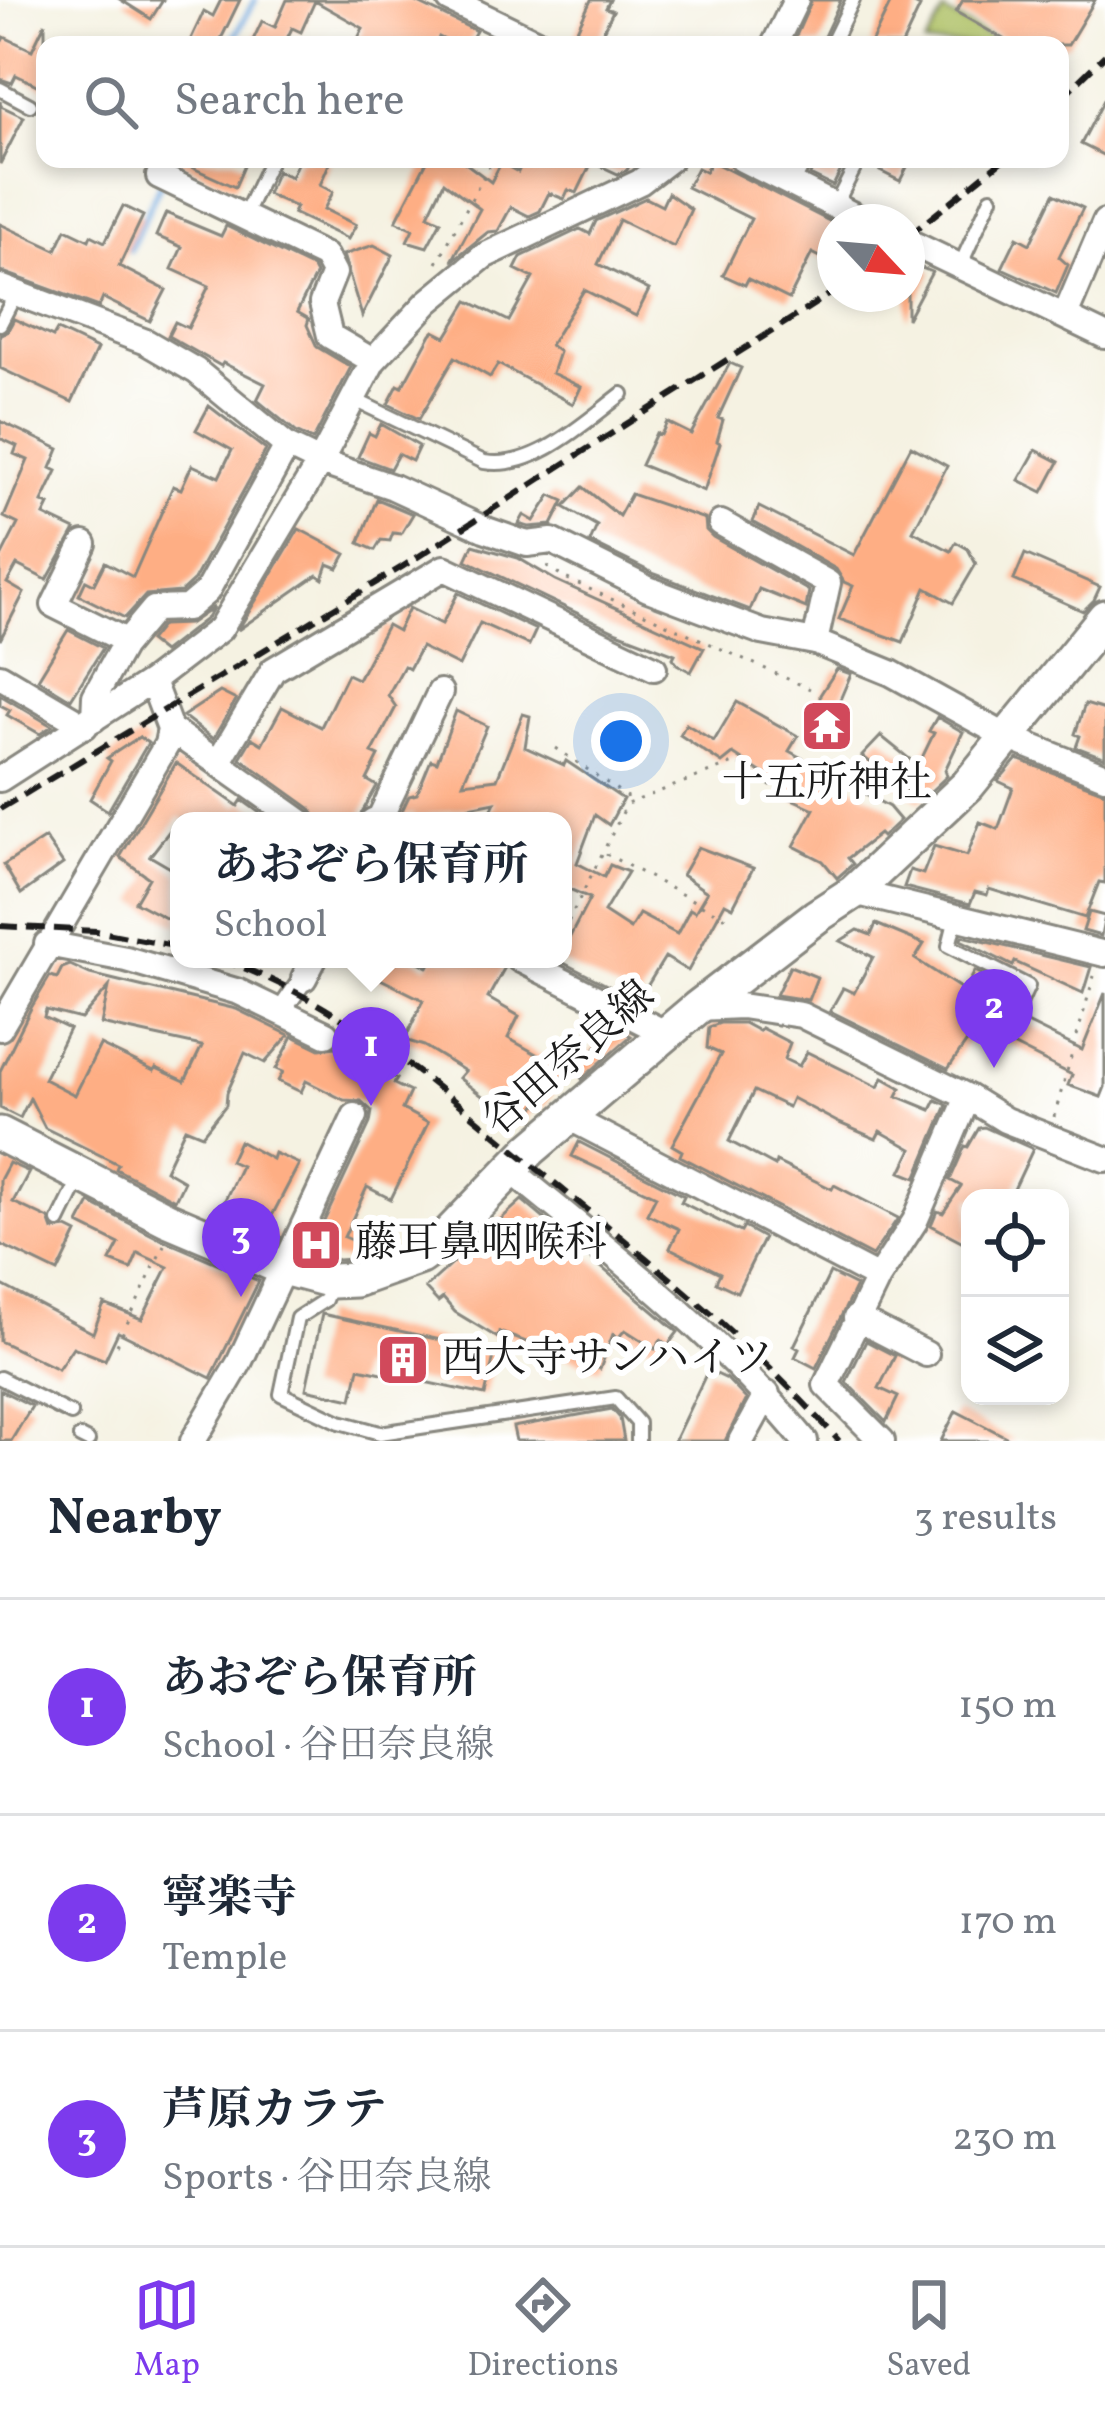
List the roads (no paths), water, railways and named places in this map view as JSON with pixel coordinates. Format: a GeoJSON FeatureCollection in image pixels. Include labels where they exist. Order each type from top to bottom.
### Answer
{"type":"FeatureCollection","features":[{"type":"Feature","properties":{"kind":"main road","name":"谷田奈良線"},"geometry":{"type":"LineString","coordinates":[[0,1134],[175,1222],[283,1268],[332,1281],[355,1280],[420,1257],[522,1157],[697,1008],[854,892],[968,785],[1105,617]]}},
{"type":"Feature","properties":{"kind":"street"},"geometry":{"type":"LineString","coordinates":[[450,0],[524,36]]}},
{"type":"Feature","properties":{"kind":"street"},"geometry":{"type":"LineString","coordinates":[[778,36],[796,0]]}},
{"type":"Feature","properties":{"kind":"street"},"geometry":{"type":"LineString","coordinates":[[0,778],[152,682],[220,629],[374,361],[428,302],[484,256],[640,182],[658,168]]}},
{"type":"Feature","properties":{"kind":"street"},"geometry":{"type":"LineString","coordinates":[[760,168],[828,204]]}},
{"type":"Feature","properties":{"kind":"street"},"geometry":{"type":"LineString","coordinates":[[165,178],[325,256],[334,273],[322,303],[330,336],[374,361]]}},
{"type":"Feature","properties":{"kind":"street"},"geometry":{"type":"LineString","coordinates":[[1065,316],[1105,222]]}},
{"type":"Feature","properties":{"kind":"street"},"geometry":{"type":"LineString","coordinates":[[925,249],[1105,337]]}},
{"type":"Feature","properties":{"kind":"street"},"geometry":{"type":"LineString","coordinates":[[8,291],[146,342],[196,371],[287,446],[320,462],[394,487],[456,518],[526,544],[553,542],[648,589],[762,632],[815,642],[891,673],[1007,736],[1105,776]]}},
{"type":"Feature","properties":{"kind":"street"},"geometry":{"type":"LineString","coordinates":[[89,722],[95,696],[123,646],[154,609],[187,608],[207,592],[287,446]]}},
{"type":"Feature","properties":{"kind":"street"},"geometry":{"type":"LineString","coordinates":[[721,524],[828,583],[815,642]]}},
{"type":"Feature","properties":{"kind":"street"},"geometry":{"type":"LineString","coordinates":[[84,544],[54,604],[118,637],[123,646]]}},
{"type":"Feature","properties":{"kind":"street"},"geometry":{"type":"LineString","coordinates":[[218,764],[273,670],[444,568],[654,668]]}},
{"type":"Feature","properties":{"kind":"street"},"geometry":{"type":"LineString","coordinates":[[0,676],[89,722]]}},
{"type":"Feature","properties":{"kind":"street"},"geometry":{"type":"LineString","coordinates":[[0,1028],[167,744],[170,729],[152,682]]}},
{"type":"Feature","properties":{"kind":"street"},"geometry":{"type":"LineString","coordinates":[[383,812],[440,692]]}},
{"type":"Feature","properties":{"kind":"street"},"geometry":{"type":"LineString","coordinates":[[170,729],[287,812]]}},
{"type":"Feature","properties":{"kind":"street"},"geometry":{"type":"LineString","coordinates":[[854,892],[1102,958]]}},
{"type":"Feature","properties":{"kind":"street"},"geometry":{"type":"LineString","coordinates":[[47,944],[126,958],[239,992],[326,1034]]}},
{"type":"Feature","properties":{"kind":"street"},"geometry":{"type":"LineString","coordinates":[[279,1014],[309,968]]}},
{"type":"Feature","properties":{"kind":"street"},"geometry":{"type":"LineString","coordinates":[[537,968],[669,1035]]}},
{"type":"Feature","properties":{"kind":"street"},"geometry":{"type":"LineString","coordinates":[[697,1008],[741,1006],[801,1015],[1005,1120],[1105,1159]]}},
{"type":"Feature","properties":{"kind":"street"},"geometry":{"type":"LineString","coordinates":[[882,1441],[826,1385],[856,1318],[916,1221],[968,1097]]}},
{"type":"Feature","properties":{"kind":"street"},"geometry":{"type":"LineString","coordinates":[[193,1441],[239,1363],[356,1116]]}},
{"type":"Feature","properties":{"kind":"street"},"geometry":{"type":"LineString","coordinates":[[568,1118],[878,1278]]}},
{"type":"Feature","properties":{"kind":"street"},"geometry":{"type":"LineString","coordinates":[[512,1171],[605,1246],[767,1394],[805,1441]]}},
{"type":"Feature","properties":{"kind":"street"},"geometry":{"type":"LineString","coordinates":[[856,1318],[926,1354]]}},
{"type":"Feature","properties":{"kind":"street"},"geometry":{"type":"LineString","coordinates":[[741,1441],[767,1394]]}},
{"type":"Feature","properties":{"kind":"lane"},"geometry":{"type":"LineString","coordinates":[[835,36],[853,0]]}},
{"type":"Feature","properties":{"kind":"lane"},"geometry":{"type":"LineString","coordinates":[[0,88],[30,105]]}},
{"type":"Feature","properties":{"kind":"lane"},"geometry":{"type":"LineString","coordinates":[[244,216],[267,168]]}},
{"type":"Feature","properties":{"kind":"lane"},"geometry":{"type":"LineString","coordinates":[[793,185],[802,168]]}},
{"type":"Feature","properties":{"kind":"lane"},"geometry":{"type":"LineString","coordinates":[[837,204],[855,168]]}},
{"type":"Feature","properties":{"kind":"lane"},"geometry":{"type":"LineString","coordinates":[[960,266],[991,198]]}},
{"type":"Feature","properties":{"kind":"lane"},"geometry":{"type":"LineString","coordinates":[[0,324],[8,291]]}},
{"type":"Feature","properties":{"kind":"lane"},"geometry":{"type":"LineString","coordinates":[[353,398],[484,462],[502,465],[570,433],[622,394]]}},
{"type":"Feature","properties":{"kind":"lane"},"geometry":{"type":"LineString","coordinates":[[956,917],[949,946],[1028,986],[1017,1010]]}},
{"type":"Feature","properties":{"kind":"lane"},"geometry":{"type":"LineString","coordinates":[[59,1221],[81,1175]]}},
{"type":"Feature","properties":{"kind":"lane"},"geometry":{"type":"LineString","coordinates":[[332,1281],[325,1300],[298,1318],[281,1394],[340,1422],[380,1433],[616,1398],[638,1423],[638,1441]]}},
{"type":"Feature","properties":{"kind":"lane"},"geometry":{"type":"LineString","coordinates":[[0,1378],[71,1414]]}},
{"type":"Feature","properties":{"kind":"waterway"},"geometry":{"type":"LineString","coordinates":[[235,36],[255,0]]}},
{"type":"Feature","properties":{"kind":"waterway"},"geometry":{"type":"LineString","coordinates":[[130,250],[160,184]]}},
{"type":"Feature","properties":{"kind":"railway"},"geometry":{"type":"LineString","coordinates":[[1069,90],[1105,55]]}},
{"type":"Feature","properties":{"kind":"railway"},"geometry":{"type":"LineString","coordinates":[[925,223],[993,168]]}},
{"type":"Feature","properties":{"kind":"railway"},"geometry":{"type":"LineString","coordinates":[[0,809],[402,567],[817,302]]}},
{"type":"Feature","properties":{"kind":"railway"},"geometry":{"type":"LineString","coordinates":[[0,926],[96,931],[170,945]]}},
{"type":"Feature","properties":{"kind":"railway"},"geometry":{"type":"LineString","coordinates":[[242,968],[351,1024],[431,1082],[698,1302],[839,1441]]}},
{"type":"Feature","properties":{"kind":"place","name":"十五所神社"},"geometry":{"type":"Point","coordinates":[827,726]}},
{"type":"Feature","properties":{"kind":"place","name":"寧楽寺"},"geometry":{"type":"Point","coordinates":[994,1068]}},
{"type":"Feature","properties":{"kind":"place","name":"あおぞら保育所"},"geometry":{"type":"Point","coordinates":[371,1106]}},
{"type":"Feature","properties":{"kind":"place","name":"藤耳鼻咽喉科"},"geometry":{"type":"Point","coordinates":[316,1245]}},
{"type":"Feature","properties":{"kind":"place","name":"芦原カラテ"},"geometry":{"type":"Point","coordinates":[241,1297]}},
{"type":"Feature","properties":{"kind":"place","name":"西大寺サンハイツ"},"geometry":{"type":"Point","coordinates":[403,1360]}}]}
